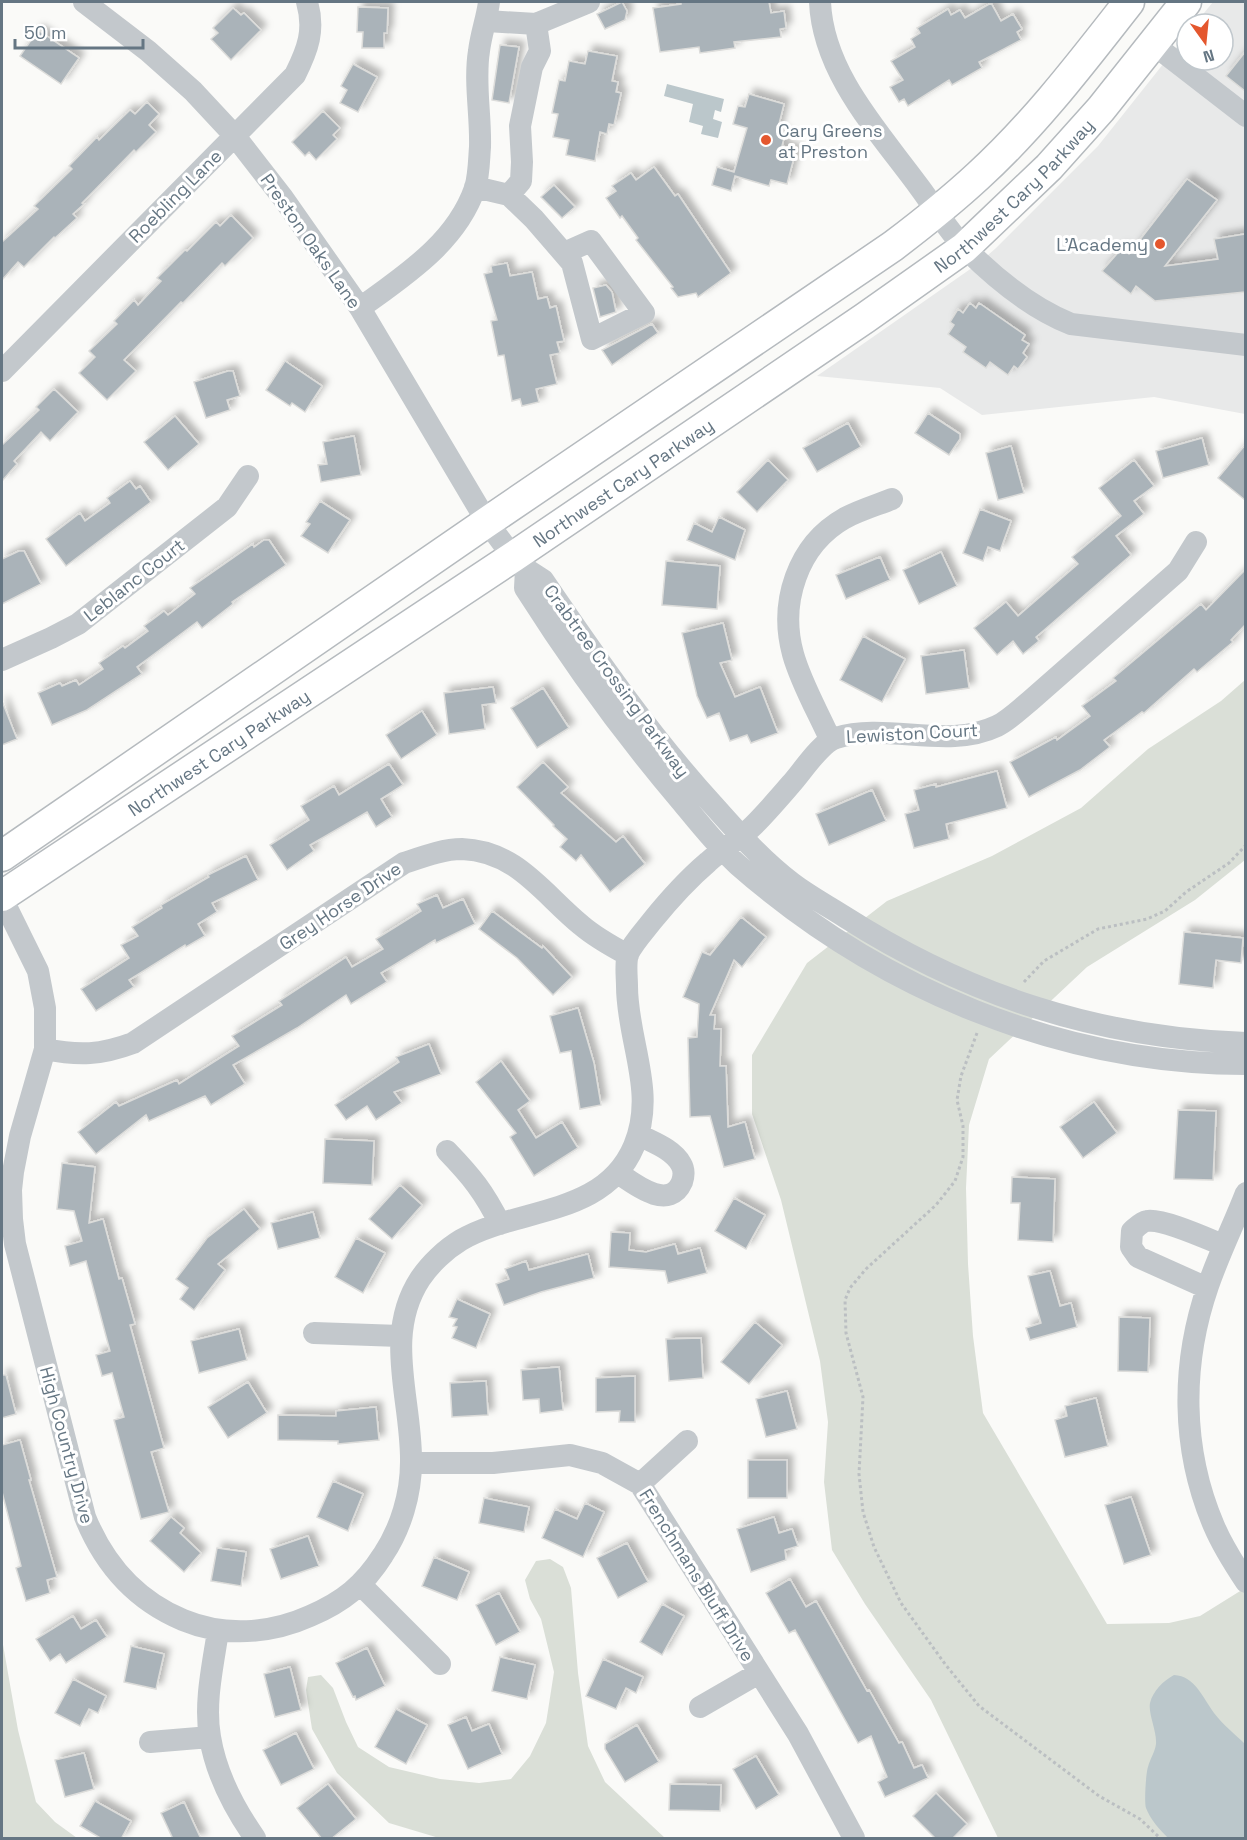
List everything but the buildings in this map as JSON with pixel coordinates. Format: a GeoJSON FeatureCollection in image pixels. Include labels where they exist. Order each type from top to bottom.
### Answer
{"type":"FeatureCollection","features":[{"type":"Feature","properties":{"kind":"main road","name":"Northwest Cary Parkway"},"geometry":{"type":"LineString","coordinates":[[2,856],[893,246],[938,211],[1002,153],[1060,91],[1129,2]]}},
{"type":"Feature","properties":{"kind":"main road","name":"Northwest Cary Parkway"},"geometry":{"type":"LineString","coordinates":[[2,897],[520,563],[964,248],[1048,167],[1101,108],[1186,2]]}},
{"type":"Feature","properties":{"kind":"street","name":"Preston Oaks Lane"},"geometry":{"type":"LineString","coordinates":[[84,2],[157,59],[193,91],[234,135],[283,198],[360,308],[487,522]]}},
{"type":"Feature","properties":{"kind":"street","name":"Roebling Lane"},"geometry":{"type":"LineString","coordinates":[[2,371],[295,75],[307,52],[310,35],[307,2]]}},
{"type":"Feature","properties":{"kind":"street"},"geometry":{"type":"LineString","coordinates":[[360,308],[417,267],[456,223],[475,187],[480,148],[479,50],[488,11],[536,24],[589,2]]}},
{"type":"Feature","properties":{"kind":"street"},"geometry":{"type":"LineString","coordinates":[[820,2],[820,12],[829,47],[840,74],[857,102],[964,248],[1003,284],[1050,316],[1071,324],[1245,345]]}},
{"type":"Feature","properties":{"kind":"street"},"geometry":{"type":"LineString","coordinates":[[509,195],[521,181],[519,126],[532,67],[540,51],[536,24]]}},
{"type":"Feature","properties":{"kind":"street"},"geometry":{"type":"LineString","coordinates":[[1153,44],[1245,116]]}},
{"type":"Feature","properties":{"kind":"street"},"geometry":{"type":"LineString","coordinates":[[475,187],[509,195],[564,253]]}},
{"type":"Feature","properties":{"kind":"street","name":"Leblanc Court"},"geometry":{"type":"LineString","coordinates":[[2,660],[78,624],[227,507],[248,476]]}},
{"type":"Feature","properties":{"kind":"street"},"geometry":{"type":"LineString","coordinates":[[830,739],[794,657],[787,622],[791,588],[799,567],[819,538],[846,518],[892,499]]}},
{"type":"Feature","properties":{"kind":"street","name":"Crabtree Crossing Parkway"},"geometry":{"type":"LineString","coordinates":[[487,522],[520,563],[525,588],[609,712],[651,767],[732,843],[874,936],[939,971],[983,989],[1027,1006],[1122,1031],[1166,1038],[1245,1043]]}},
{"type":"Feature","properties":{"kind":"street","name":"Lewiston Court"},"geometry":{"type":"LineString","coordinates":[[732,843],[778,799],[830,739],[854,734],[968,734],[996,726],[1011,717],[1178,571],[1196,542]]}},
{"type":"Feature","properties":{"kind":"street"},"geometry":{"type":"LineString","coordinates":[[628,955],[674,895],[707,862],[732,843]]}},
{"type":"Feature","properties":{"kind":"street","name":"Crabtree Crossing Parkway"},"geometry":{"type":"LineString","coordinates":[[732,843],[737,864],[780,899],[832,936],[897,975],[958,1004],[1033,1032],[1123,1054],[1191,1062],[1245,1064]]}},
{"type":"Feature","properties":{"kind":"street","name":"Grey Horse Drive"},"geometry":{"type":"LineString","coordinates":[[45,1049],[81,1055],[100,1053],[133,1043],[404,863],[427,855],[461,849],[489,854],[526,873],[579,924],[600,940],[628,955]]}},
{"type":"Feature","properties":{"kind":"street","name":"High Country Drive"},"geometry":{"type":"LineString","coordinates":[[2,897],[38,971],[45,1008],[45,1049],[20,1136],[11,1190],[12,1219],[23,1276],[85,1517],[100,1550],[123,1580],[162,1610],[184,1621],[218,1631],[259,1630],[287,1625],[336,1604],[361,1586],[390,1545],[407,1499],[411,1463],[400,1336],[407,1304],[421,1278],[439,1257],[462,1240],[500,1224],[558,1208],[584,1197],[607,1183],[618,1173],[632,1151],[639,1135],[644,1110],[644,1094],[643,1079],[627,1004],[628,955]]}},
{"type":"Feature","properties":{"kind":"street"},"geometry":{"type":"LineString","coordinates":[[618,1173],[640,1189],[657,1196],[671,1193],[680,1185],[684,1176],[682,1164],[673,1154],[639,1135]]}},
{"type":"Feature","properties":{"kind":"street"},"geometry":{"type":"LineString","coordinates":[[447,1151],[473,1178],[500,1224]]}},
{"type":"Feature","properties":{"kind":"street"},"geometry":{"type":"LineString","coordinates":[[1245,1193],[1207,1288],[1189,1365],[1189,1428],[1198,1480],[1215,1528],[1245,1581]]}},
{"type":"Feature","properties":{"kind":"street"},"geometry":{"type":"LineString","coordinates":[[1207,1288],[1137,1257],[1131,1247],[1132,1231],[1139,1224],[1148,1220],[1161,1222],[1223,1245]]}},
{"type":"Feature","properties":{"kind":"street"},"geometry":{"type":"LineString","coordinates":[[314,1333],[400,1336]]}},
{"type":"Feature","properties":{"kind":"street"},"geometry":{"type":"LineString","coordinates":[[640,1484],[687,1441]]}},
{"type":"Feature","properties":{"kind":"street","name":"Frenchmans Bluff Drive"},"geometry":{"type":"LineString","coordinates":[[411,1463],[493,1463],[570,1455],[602,1463],[640,1484],[808,1752],[854,1839]]}},
{"type":"Feature","properties":{"kind":"street"},"geometry":{"type":"LineString","coordinates":[[361,1586],[440,1664]]}},
{"type":"Feature","properties":{"kind":"street"},"geometry":{"type":"LineString","coordinates":[[218,1631],[210,1694],[210,1737],[220,1772],[232,1800],[255,1839]]}},
{"type":"Feature","properties":{"kind":"street"},"geometry":{"type":"LineString","coordinates":[[700,1707],[759,1673]]}},
{"type":"Feature","properties":{"kind":"street"},"geometry":{"type":"LineString","coordinates":[[150,1742],[210,1737]]}},
{"type":"Feature","properties":{"kind":"path"},"geometry":{"type":"LineString","coordinates":[[1021,986],[1044,961],[1098,929],[1147,920],[1165,911],[1186,892],[1229,863],[1245,845]]}},
{"type":"Feature","properties":{"kind":"path"},"geometry":{"type":"LineString","coordinates":[[978,1032],[962,1076],[957,1100],[963,1126],[963,1157],[955,1181],[936,1205],[866,1269],[850,1288],[845,1300],[846,1333],[863,1397],[859,1474],[862,1512],[874,1547],[901,1603],[979,1706],[1099,1796],[1140,1819],[1160,1839]]}},
{"type":"Feature","properties":{"kind":"shaded area"},"geometry":{"type":"Polygon","coordinates":[[[1213,2],[1245,2],[1245,414],[1154,397],[982,415],[940,388],[817,376],[979,263],[996,248],[1098,146],[1175,49],[1175,72],[1235,72],[1235,12],[1205,12],[1213,2]]]}},
{"type":"Feature","properties":{"kind":"shaded area"},"geometry":{"type":"Polygon","coordinates":[[[667,84],[724,99],[721,112],[715,110],[713,119],[722,122],[718,138],[701,134],[703,126],[689,122],[693,104],[664,96],[667,84]]]}},
{"type":"Feature","properties":{"kind":"shaded area"},"geometry":{"type":"Polygon","coordinates":[[[1245,680],[1245,860],[1195,900],[1087,967],[989,1059],[969,1125],[966,1188],[973,1336],[983,1413],[1107,1624],[1169,1623],[1200,1616],[1245,1588],[1245,1838],[998,1838],[931,1700],[865,1604],[832,1550],[824,1482],[828,1422],[820,1361],[781,1200],[752,1114],[752,1055],[807,963],[887,901],[992,856],[1081,808],[1148,749],[1221,701],[1245,680]]]}},
{"type":"Feature","properties":{"kind":"shaded area"},"geometry":{"type":"Polygon","coordinates":[[[550,1559],[563,1567],[571,1588],[578,1673],[588,1746],[605,1782],[665,1838],[439,1838],[389,1823],[337,1773],[312,1729],[306,1690],[308,1677],[321,1675],[333,1688],[358,1747],[389,1767],[440,1779],[479,1783],[511,1779],[530,1756],[546,1723],[554,1672],[541,1619],[530,1599],[525,1580],[536,1561],[550,1559]]]}},
{"type":"Feature","properties":{"kind":"shaded area"},"geometry":{"type":"Polygon","coordinates":[[[2,1639],[18,1730],[36,1802],[55,1822],[77,1838],[2,1838],[2,1639]]]}},
{"type":"Feature","properties":{"kind":"shaded area"},"geometry":{"type":"Polygon","coordinates":[[[1174,1675],[1188,1679],[1225,1725],[1245,1744],[1245,1838],[1168,1838],[1146,1808],[1147,1775],[1156,1744],[1150,1703],[1159,1687],[1174,1675]]]}},
{"type":"Feature","properties":{"kind":"place","name":"Cary Greens at Preston"},"geometry":{"type":"Point","coordinates":[766,140]}},
{"type":"Feature","properties":{"kind":"place","name":"L'Academy"},"geometry":{"type":"Point","coordinates":[1160,244]}}]}
